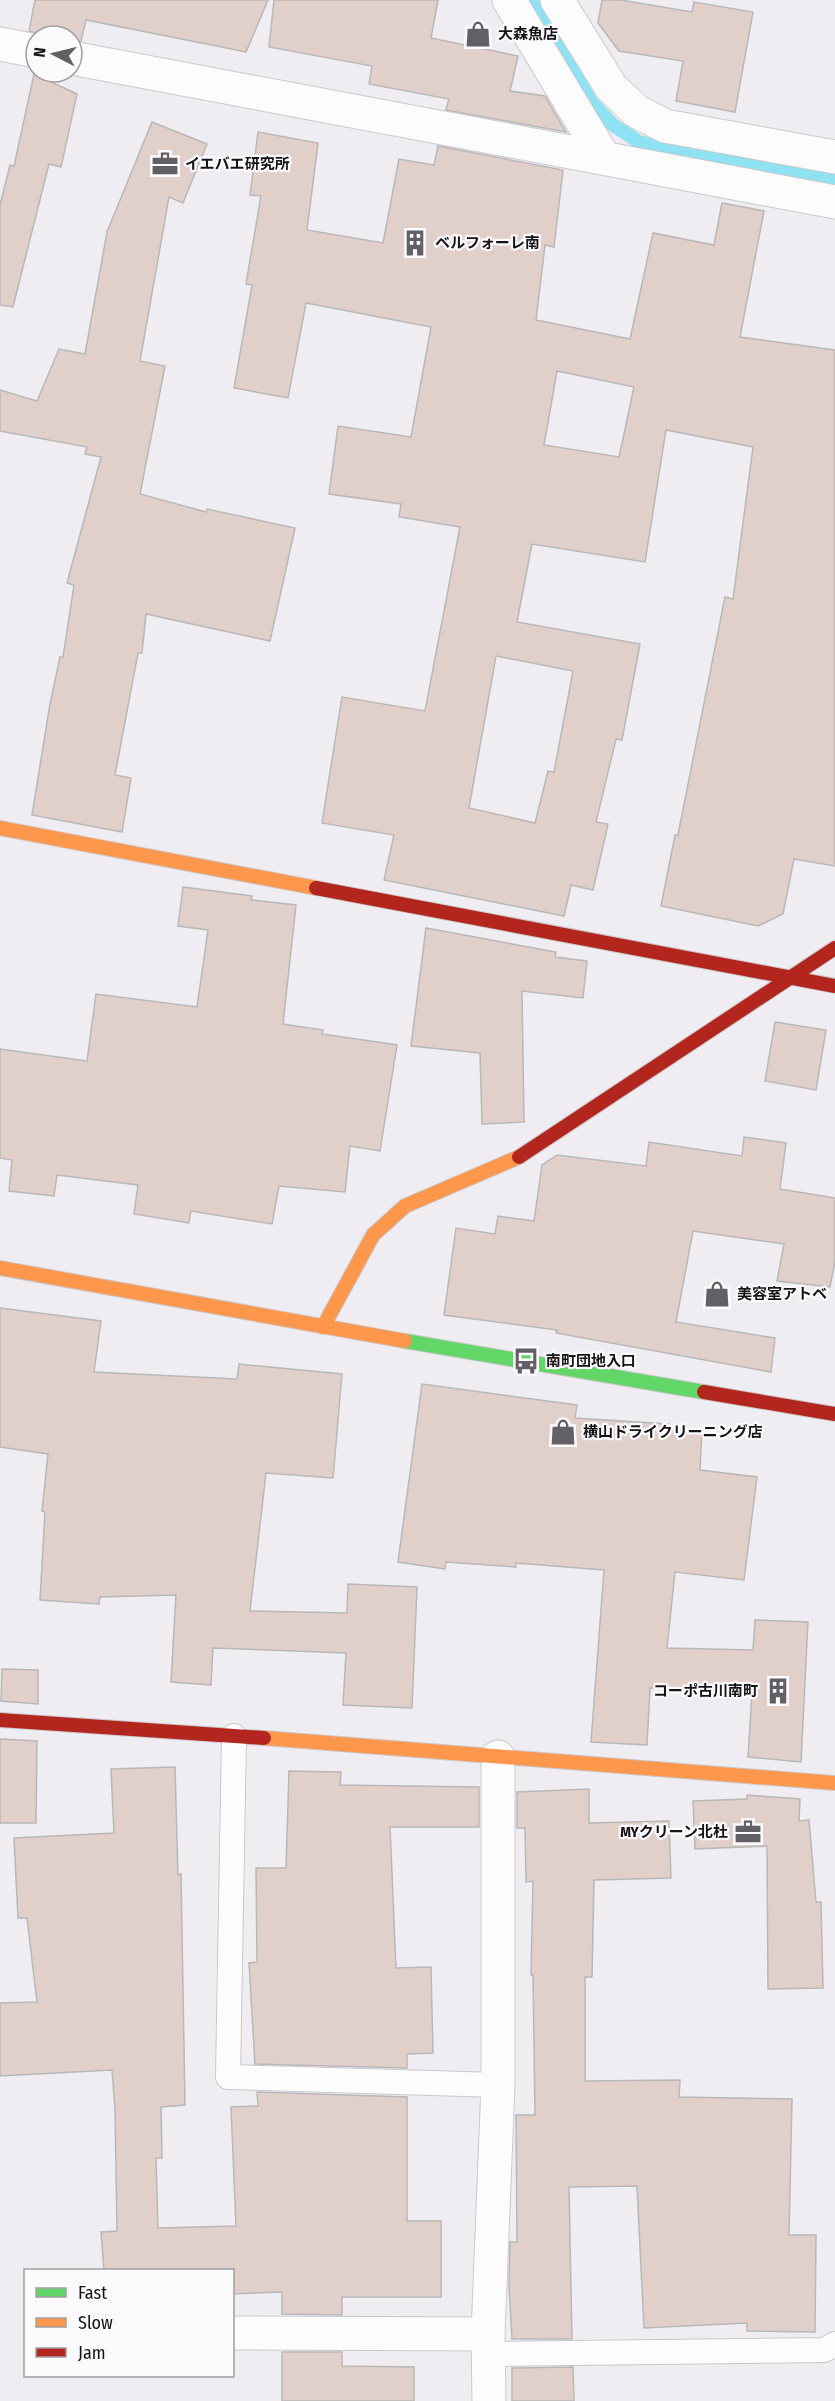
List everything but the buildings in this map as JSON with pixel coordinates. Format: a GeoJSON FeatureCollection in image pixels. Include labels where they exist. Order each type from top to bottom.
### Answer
{"type":"FeatureCollection","features":[{"type":"Feature","properties":{"kind":"street"},"geometry":{"type":"LineString","coordinates":[[509,0],[604,158]]}},
{"type":"Feature","properties":{"kind":"street"},"geometry":{"type":"LineString","coordinates":[[557,0],[610,87],[636,111],[665,126],[796,173],[835,202]]}},
{"type":"Feature","properties":{"kind":"street"},"geometry":{"type":"LineString","coordinates":[[0,44],[24,49]]}},
{"type":"Feature","properties":{"kind":"street"},"geometry":{"type":"LineString","coordinates":[[84,60],[604,158],[796,173],[835,157]]}},
{"type":"Feature","properties":{"kind":"street"},"geometry":{"type":"LineString","coordinates":[[0,828],[835,986]]}},
{"type":"Feature","properties":{"kind":"street"},"geometry":{"type":"LineString","coordinates":[[323,1327],[373,1235],[405,1206],[523,1155],[835,948]]}},
{"type":"Feature","properties":{"kind":"street"},"geometry":{"type":"LineString","coordinates":[[0,1268],[323,1327],[835,1414]]}},
{"type":"Feature","properties":{"kind":"street"},"geometry":{"type":"LineString","coordinates":[[0,1720],[835,1783]]}},
{"type":"Feature","properties":{"kind":"street"},"geometry":{"type":"LineString","coordinates":[[489,2401],[488,2344],[498,2085],[498,1757]]}},
{"type":"Feature","properties":{"kind":"street"},"geometry":{"type":"LineString","coordinates":[[234,2333],[488,2344]]}},
{"type":"Feature","properties":{"kind":"lane"},"geometry":{"type":"LineString","coordinates":[[234,1736],[228,2077],[498,2085]]}},
{"type":"Feature","properties":{"kind":"lane"},"geometry":{"type":"LineString","coordinates":[[488,2344],[824,2350],[835,2344]]}},
{"type":"Feature","properties":{"kind":"waterway"},"geometry":{"type":"LineString","coordinates":[[531,0],[591,102],[613,125],[639,142],[675,151],[835,180]]}},
{"type":"Feature","properties":{"kind":"traffic: fast"},"geometry":{"type":"LineString","coordinates":[[405,1341],[704,1392]]}},
{"type":"Feature","properties":{"kind":"traffic: slow"},"geometry":{"type":"LineString","coordinates":[[0,828],[316,888]]}},
{"type":"Feature","properties":{"kind":"traffic: slow"},"geometry":{"type":"LineString","coordinates":[[323,1327],[373,1235],[405,1206],[519,1157]]}},
{"type":"Feature","properties":{"kind":"traffic: slow"},"geometry":{"type":"LineString","coordinates":[[0,1268],[405,1341]]}},
{"type":"Feature","properties":{"kind":"traffic: slow"},"geometry":{"type":"LineString","coordinates":[[264,1738],[835,1783]]}},
{"type":"Feature","properties":{"kind":"traffic: jam"},"geometry":{"type":"LineString","coordinates":[[316,888],[835,986]]}},
{"type":"Feature","properties":{"kind":"traffic: jam"},"geometry":{"type":"LineString","coordinates":[[519,1157],[835,948]]}},
{"type":"Feature","properties":{"kind":"traffic: jam"},"geometry":{"type":"LineString","coordinates":[[704,1392],[835,1414]]}},
{"type":"Feature","properties":{"kind":"traffic: jam"},"geometry":{"type":"LineString","coordinates":[[0,1720],[264,1738]]}},
{"type":"Feature","properties":{"kind":"place","name":"大森魚店"},"geometry":{"type":"Point","coordinates":[478,34]}},
{"type":"Feature","properties":{"kind":"place","name":"イエバエ研究所"},"geometry":{"type":"Point","coordinates":[165,164]}},
{"type":"Feature","properties":{"kind":"place","name":"ベルフォーレ南"},"geometry":{"type":"Point","coordinates":[415,243]}},
{"type":"Feature","properties":{"kind":"place","name":"美容室アトベ"},"geometry":{"type":"Point","coordinates":[717,1294]}},
{"type":"Feature","properties":{"kind":"place","name":"南町団地入口"},"geometry":{"type":"Point","coordinates":[526,1361]}},
{"type":"Feature","properties":{"kind":"place","name":"横山ドライクリーニング店"},"geometry":{"type":"Point","coordinates":[563,1432]}},
{"type":"Feature","properties":{"kind":"place","name":"コーポ古川南町"},"geometry":{"type":"Point","coordinates":[778,1691]}},
{"type":"Feature","properties":{"kind":"place","name":"MYクリーン北杜"},"geometry":{"type":"Point","coordinates":[748,1832]}}]}
